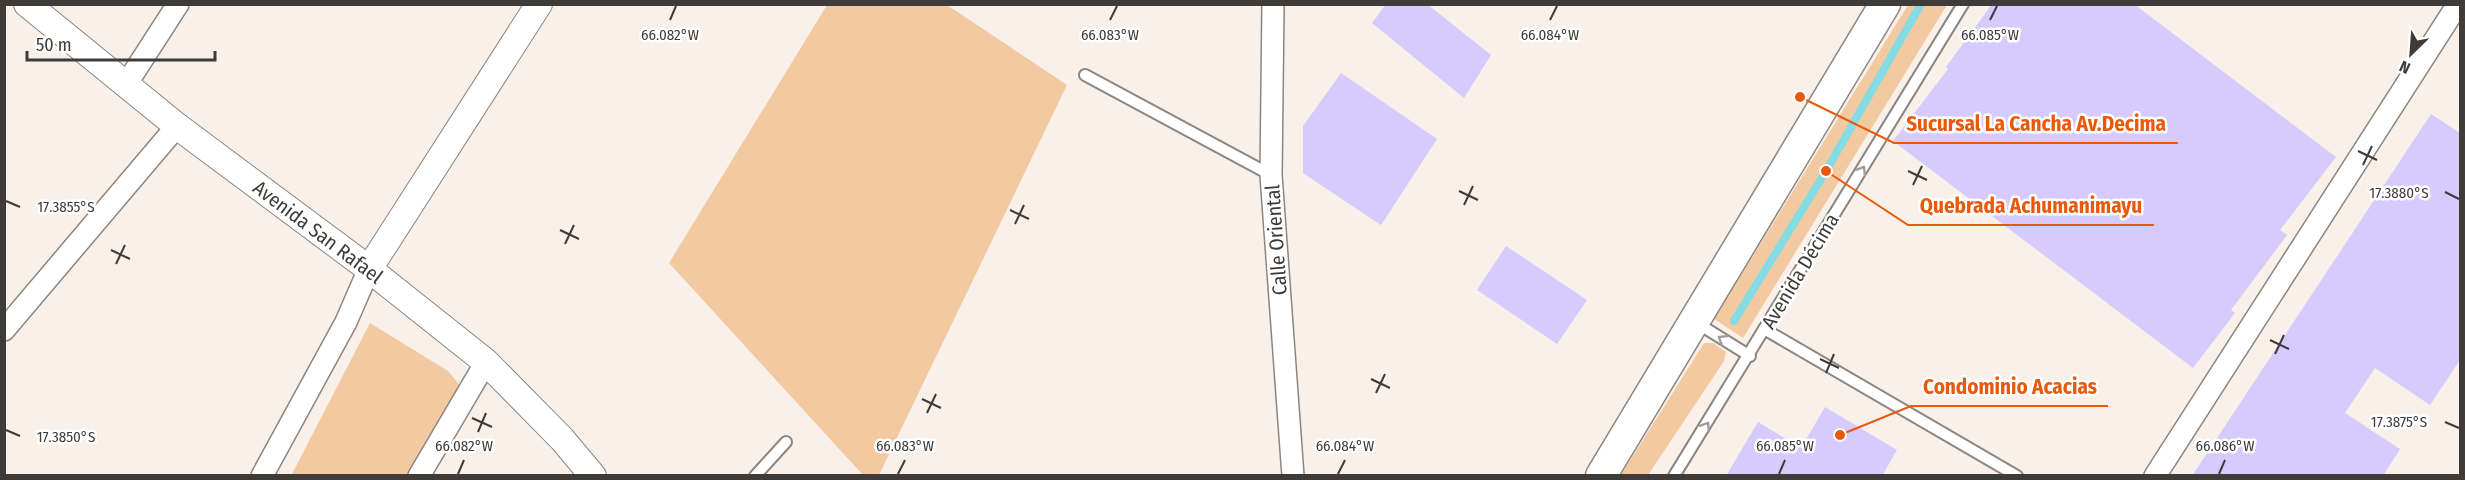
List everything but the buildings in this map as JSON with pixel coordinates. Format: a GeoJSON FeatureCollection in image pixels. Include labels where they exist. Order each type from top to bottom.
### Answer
{"type":"FeatureCollection","features":[{"type":"Feature","properties":{"kind":"main road"},"geometry":{"type":"LineString","coordinates":[[1601,476],[1885,4]]}},
{"type":"Feature","properties":{"kind":"street","name":"Avenida San Rafael"},"geometry":{"type":"LineString","coordinates":[[27,4],[127,83],[177,126],[369,269],[486,362],[562,439],[594,476]]}},
{"type":"Feature","properties":{"kind":"street"},"geometry":{"type":"LineString","coordinates":[[127,83],[178,4]]}},
{"type":"Feature","properties":{"kind":"street"},"geometry":{"type":"LineString","coordinates":[[262,476],[346,322],[369,269],[539,4]]}},
{"type":"Feature","properties":{"kind":"street","name":"Calle Oriental"},"geometry":{"type":"LineString","coordinates":[[1273,4],[1271,174],[1293,476]]}},
{"type":"Feature","properties":{"kind":"street"},"geometry":{"type":"LineString","coordinates":[[2155,476],[2458,4]]}},
{"type":"Feature","properties":{"kind":"street"},"geometry":{"type":"LineString","coordinates":[[9,316],[177,126]]}},
{"type":"Feature","properties":{"kind":"street"},"geometry":{"type":"LineString","coordinates":[[419,476],[486,362]]}},
{"type":"Feature","properties":{"kind":"lane","name":"Avenida Décima"},"geometry":{"type":"LineString","coordinates":[[1674,476],[1964,4]]}},
{"type":"Feature","properties":{"kind":"lane"},"geometry":{"type":"LineString","coordinates":[[1085,75],[1271,174]]}},
{"type":"Feature","properties":{"kind":"lane"},"geometry":{"type":"LineString","coordinates":[[1694,321],[1749,356]]}},
{"type":"Feature","properties":{"kind":"lane"},"geometry":{"type":"LineString","coordinates":[[1764,329],[2018,476]]}},
{"type":"Feature","properties":{"kind":"lane"},"geometry":{"type":"LineString","coordinates":[[755,476],[786,442]]}},
{"type":"Feature","properties":{"kind":"shaded area"},"geometry":{"type":"Polygon","coordinates":[[[827,5],[947,5],[1067,85],[879,475],[863,475],[669,263],[827,5]]]}},
{"type":"Feature","properties":{"kind":"shaded area"},"geometry":{"type":"Polygon","coordinates":[[[1908,5],[1947,5],[1743,338],[1714,319],[1908,5]]]}},
{"type":"Feature","properties":{"kind":"shaded area"},"geometry":{"type":"Polygon","coordinates":[[[370,323],[448,371],[470,397],[424,475],[291,476],[370,323]]]}},
{"type":"Feature","properties":{"kind":"shaded area"},"geometry":{"type":"Polygon","coordinates":[[[1704,343],[1713,343],[1726,352],[1724,361],[1648,475],[1621,475],[1704,343]]]}},
{"type":"Feature","properties":{"kind":"waterway"},"geometry":{"type":"LineString","coordinates":[[1734,321],[1826,171],[1921,4]]}},
{"type":"Feature","properties":{"kind":"place","name":"Sucursal La Cancha Av.Decima"},"geometry":{"type":"Point","coordinates":[1800,97]}},
{"type":"Feature","properties":{"kind":"place","name":"Quebrada Achumanimayu"},"geometry":{"type":"Point","coordinates":[1826,171]}},
{"type":"Feature","properties":{"kind":"place","name":"Condominio Acacias"},"geometry":{"type":"Point","coordinates":[1840,435]}}]}
